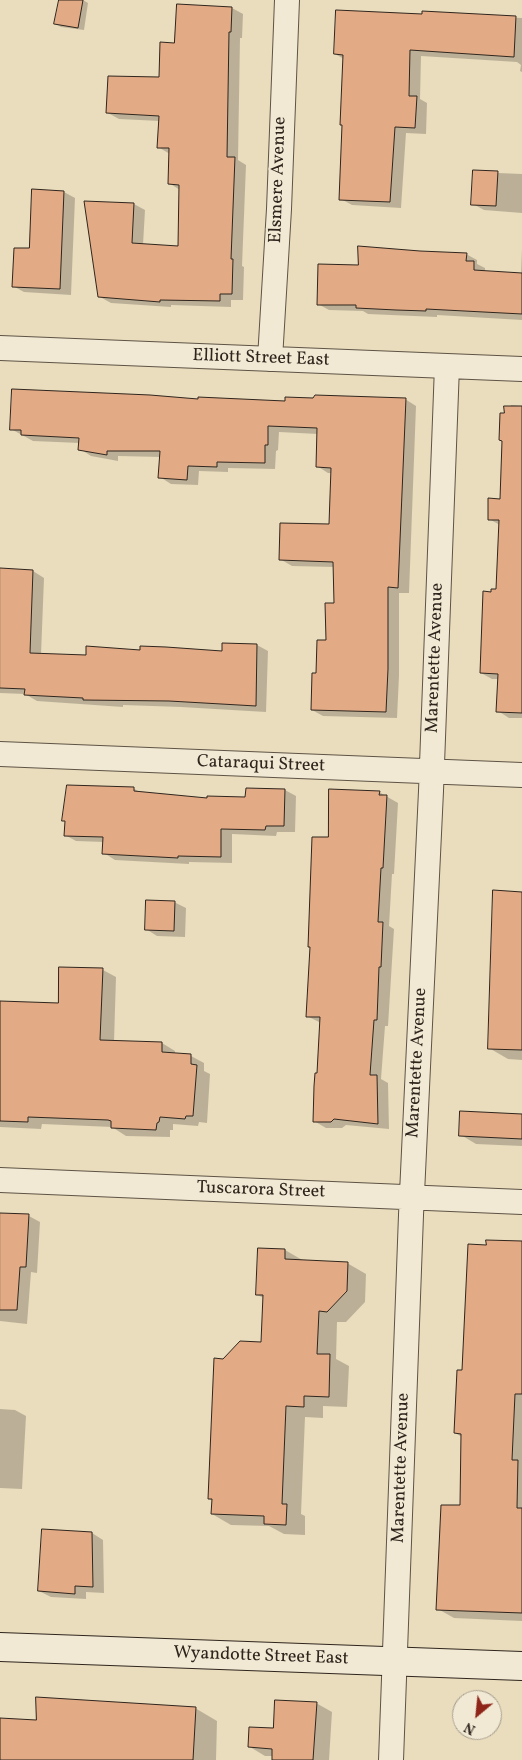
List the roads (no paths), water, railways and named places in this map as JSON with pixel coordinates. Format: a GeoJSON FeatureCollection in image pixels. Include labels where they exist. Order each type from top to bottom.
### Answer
{"type":"FeatureCollection","features":[{"type":"Feature","properties":{"kind":"main road","name":"Wyandotte Street East"},"geometry":{"type":"LineString","coordinates":[[0,1647],[522,1666]]}},
{"type":"Feature","properties":{"kind":"street","name":"Elsmere Avenue"},"geometry":{"type":"LineString","coordinates":[[270,359],[279,209],[287,0]]}},
{"type":"Feature","properties":{"kind":"street","name":"Elliott Street East"},"geometry":{"type":"LineString","coordinates":[[0,348],[522,370]]}},
{"type":"Feature","properties":{"kind":"street","name":"Marentette Avenue"},"geometry":{"type":"LineString","coordinates":[[391,1760],[412,1198],[432,772],[447,366]]}},
{"type":"Feature","properties":{"kind":"street","name":"Cataraqui Street"},"geometry":{"type":"LineString","coordinates":[[0,754],[522,775]]}},
{"type":"Feature","properties":{"kind":"street","name":"Tuscarora Street"},"geometry":{"type":"LineString","coordinates":[[0,1180],[522,1202]]}}]}
